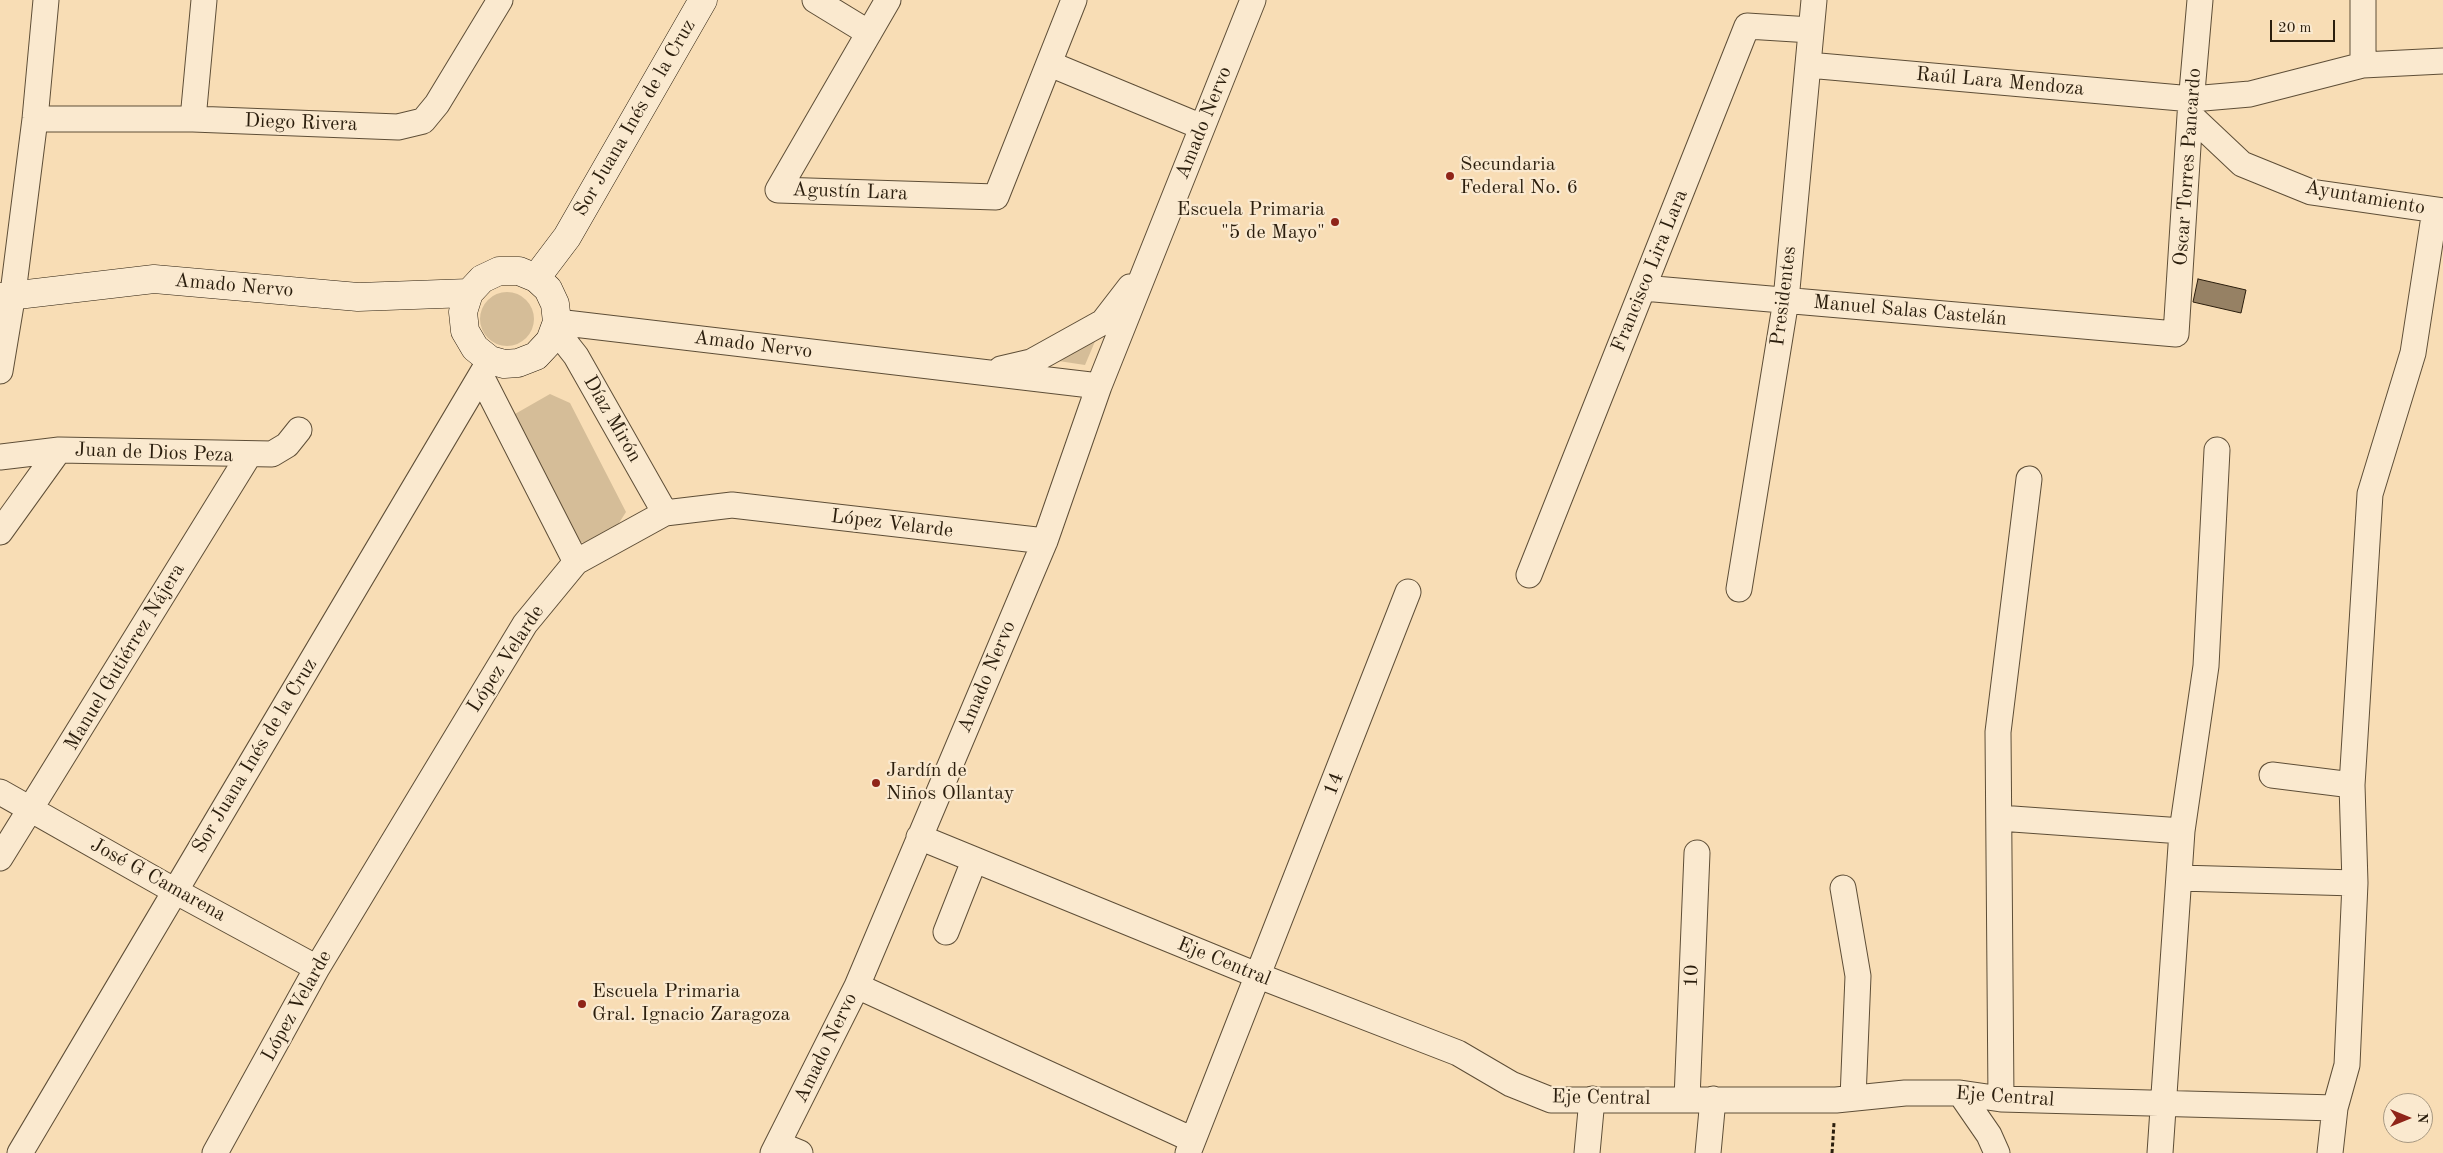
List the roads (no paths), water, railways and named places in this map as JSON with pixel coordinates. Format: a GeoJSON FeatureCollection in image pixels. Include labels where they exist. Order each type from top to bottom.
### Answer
{"type":"FeatureCollection","features":[{"type":"Feature","properties":{"kind":"main road","name":"Sor Juana Inés de la Cruz"},"geometry":{"type":"LineString","coordinates":[[536,278],[567,237],[703,0]]}},
{"type":"Feature","properties":{"kind":"main road"},"geometry":{"type":"LineString","coordinates":[[499,271],[519,271],[536,278],[548,289],[555,304],[556,325],[550,341],[536,356],[518,363],[486,368],[465,331],[463,312],[469,293],[482,279],[499,271]]}},
{"type":"Feature","properties":{"kind":"main road","name":"Amado Nervo"},"geometry":{"type":"LineString","coordinates":[[7,295],[154,279],[358,297],[469,293]]}},
{"type":"Feature","properties":{"kind":"street"},"geometry":{"type":"LineString","coordinates":[[0,371],[7,295],[35,120],[46,0]]}},
{"type":"Feature","properties":{"kind":"street"},"geometry":{"type":"LineString","coordinates":[[192,119],[204,0]]}},
{"type":"Feature","properties":{"kind":"street","name":"Diego Rivera"},"geometry":{"type":"LineString","coordinates":[[35,120],[192,119],[398,126],[423,122],[437,104],[500,0]]}},
{"type":"Feature","properties":{"kind":"street"},"geometry":{"type":"LineString","coordinates":[[815,0],[869,33]]}},
{"type":"Feature","properties":{"kind":"street","name":"Agustín Lara"},"geometry":{"type":"LineString","coordinates":[[888,0],[778,190],[996,197],[1074,0]]}},
{"type":"Feature","properties":{"kind":"street","name":"Amado Nervo"},"geometry":{"type":"LineString","coordinates":[[784,1150],[857,986],[1044,541],[1098,386],[1253,0]]}},
{"type":"Feature","properties":{"kind":"street","name":"Presidentes"},"geometry":{"type":"LineString","coordinates":[[1740,589],[1786,300],[1814,0]]}},
{"type":"Feature","properties":{"kind":"street","name":"Oscar Torres Pancardo"},"geometry":{"type":"LineString","coordinates":[[2176,334],[2200,0]]}},
{"type":"Feature","properties":{"kind":"street"},"geometry":{"type":"LineString","coordinates":[[2363,0],[2363,65]]}},
{"type":"Feature","properties":{"kind":"street","name":"Francisco Lira Lara"},"geometry":{"type":"LineString","coordinates":[[1529,575],[1747,26],[1811,30]]}},
{"type":"Feature","properties":{"kind":"street","name":"Raúl Lara Mendoza"},"geometry":{"type":"LineString","coordinates":[[1808,65],[2191,107],[2363,65],[2443,60]]}},
{"type":"Feature","properties":{"kind":"street"},"geometry":{"type":"LineString","coordinates":[[1050,64],[1202,126]]}},
{"type":"Feature","properties":{"kind":"street","name":"Ayuntamiento"},"geometry":{"type":"LineString","coordinates":[[2191,107],[2242,164],[2311,192],[2439,211]]}},
{"type":"Feature","properties":{"kind":"street"},"geometry":{"type":"LineString","coordinates":[[2330,1153],[2335,1108],[2348,1065],[2355,883],[2352,785],[2370,494],[2413,353],[2439,211]]}},
{"type":"Feature","properties":{"kind":"street"},"geometry":{"type":"LineString","coordinates":[[987,372],[1031,362],[1103,322],[1147,266]]}},
{"type":"Feature","properties":{"kind":"street","name":"Manuel Salas Castelán"},"geometry":{"type":"LineString","coordinates":[[1643,288],[2176,334]]}},
{"type":"Feature","properties":{"kind":"street","name":"Amado Nervo"},"geometry":{"type":"LineString","coordinates":[[556,325],[1098,386]]}},
{"type":"Feature","properties":{"kind":"street","name":"Díaz Mirón"},"geometry":{"type":"LineString","coordinates":[[556,325],[576,356],[665,513]]}},
{"type":"Feature","properties":{"kind":"street"},"geometry":{"type":"LineString","coordinates":[[486,368],[576,562]]}},
{"type":"Feature","properties":{"kind":"street","name":"Sor Juana Inés de la Cruz"},"geometry":{"type":"LineString","coordinates":[[20,1153],[486,368]]}},
{"type":"Feature","properties":{"kind":"street","name":"Juan de Dios Peza"},"geometry":{"type":"LineString","coordinates":[[0,457],[60,450],[272,454],[287,445],[299,430]]}},
{"type":"Feature","properties":{"kind":"street"},"geometry":{"type":"LineString","coordinates":[[0,532],[60,450]]}},
{"type":"Feature","properties":{"kind":"street"},"geometry":{"type":"LineString","coordinates":[[2160,1153],[2182,831],[2206,666],[2217,450]]}},
{"type":"Feature","properties":{"kind":"street","name":"Manuel Gutiérrez Nájera"},"geometry":{"type":"LineString","coordinates":[[0,858],[33,808],[249,455]]}},
{"type":"Feature","properties":{"kind":"street"},"geometry":{"type":"LineString","coordinates":[[2000,1099],[1998,732],[2029,479]]}},
{"type":"Feature","properties":{"kind":"street","name":"López Velarde"},"geometry":{"type":"LineString","coordinates":[[215,1153],[317,968],[525,624],[576,562],[665,513],[732,505],[1044,541]]}},
{"type":"Feature","properties":{"kind":"street","name":"14"},"geometry":{"type":"LineString","coordinates":[[1190,1146],[1259,976],[1408,592]]}},
{"type":"Feature","properties":{"kind":"street"},"geometry":{"type":"LineString","coordinates":[[2272,775],[2352,785]]}},
{"type":"Feature","properties":{"kind":"street","name":"José G Camarena"},"geometry":{"type":"LineString","coordinates":[[0,792],[33,808],[175,891],[317,968]]}},
{"type":"Feature","properties":{"kind":"street"},"geometry":{"type":"LineString","coordinates":[[1999,818],[2182,831]]}},
{"type":"Feature","properties":{"kind":"street","name":"Eje Central"},"geometry":{"type":"LineString","coordinates":[[919,837],[1259,976],[1458,1053],[1511,1084],[1551,1100],[1845,1099],[1905,1093],[1960,1093],[2000,1099],[2164,1105],[2335,1108]]}},
{"type":"Feature","properties":{"kind":"street","name":"10"},"geometry":{"type":"LineString","coordinates":[[1686,1099],[1697,853]]}},
{"type":"Feature","properties":{"kind":"street"},"geometry":{"type":"LineString","coordinates":[[946,932],[974,861]]}},
{"type":"Feature","properties":{"kind":"street"},"geometry":{"type":"LineString","coordinates":[[2179,878],[2355,883]]}},
{"type":"Feature","properties":{"kind":"street"},"geometry":{"type":"LineString","coordinates":[[1843,888],[1858,976],[1845,1099]]}},
{"type":"Feature","properties":{"kind":"street"},"geometry":{"type":"LineString","coordinates":[[857,986],[1190,1146]]}},
{"type":"Feature","properties":{"kind":"street"},"geometry":{"type":"LineString","coordinates":[[1960,1093],[1989,1135],[1997,1153]]}},
{"type":"Feature","properties":{"kind":"street"},"geometry":{"type":"LineString","coordinates":[[1587,1153],[1592,1099]]}},
{"type":"Feature","properties":{"kind":"street"},"geometry":{"type":"LineString","coordinates":[[1708,1153],[1713,1099]]}},
{"type":"Feature","properties":{"kind":"place","name":"Secundaria Federal No. 6"},"geometry":{"type":"Point","coordinates":[1450,176]}},
{"type":"Feature","properties":{"kind":"place","name":"Escuela Primaria \"5 de Mayo\""},"geometry":{"type":"Point","coordinates":[1335,222]}},
{"type":"Feature","properties":{"kind":"place","name":"Jardín de Niños Ollantay"},"geometry":{"type":"Point","coordinates":[876,783]}},
{"type":"Feature","properties":{"kind":"place","name":"Escuela Primaria Gral. Ignacio Zaragoza"},"geometry":{"type":"Point","coordinates":[582,1004]}}]}
